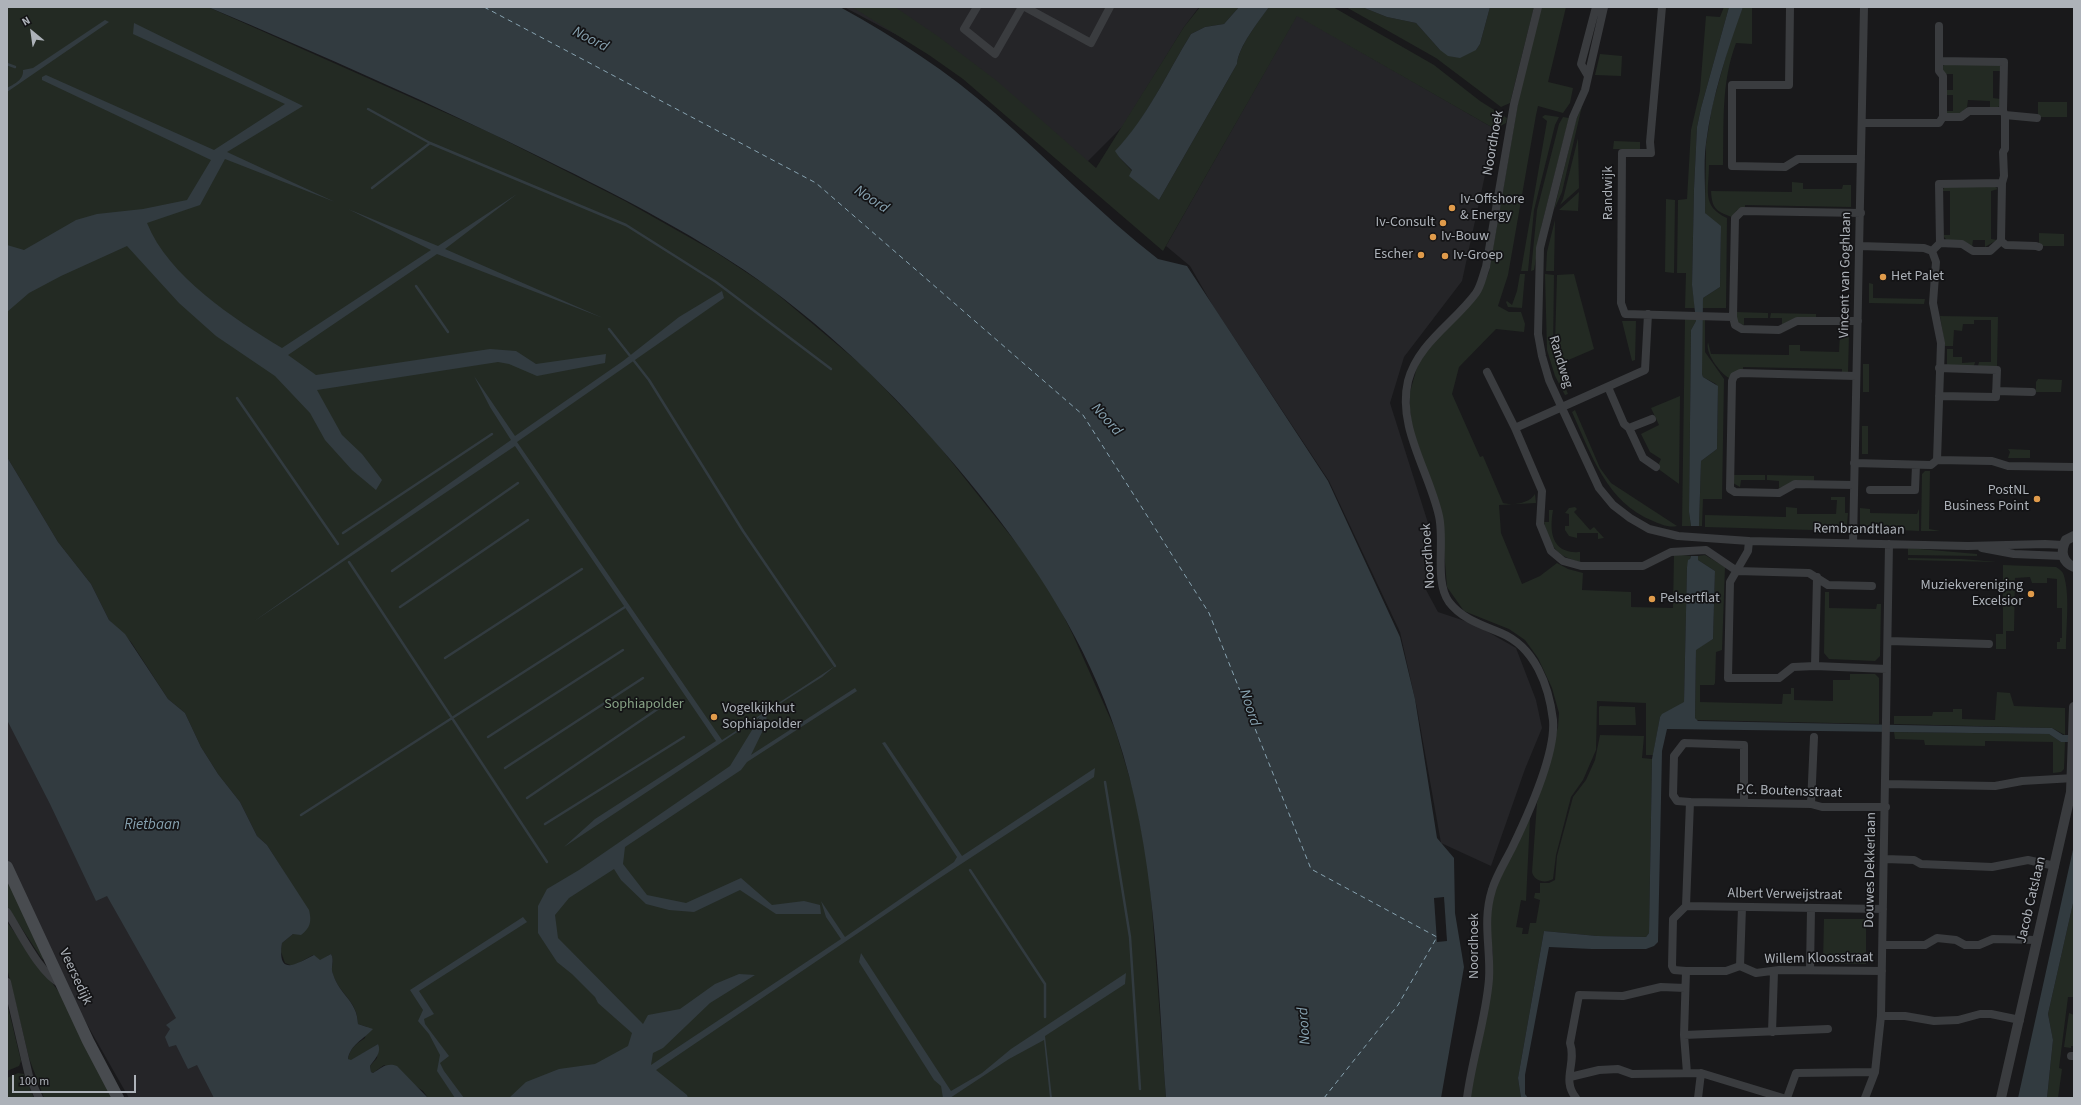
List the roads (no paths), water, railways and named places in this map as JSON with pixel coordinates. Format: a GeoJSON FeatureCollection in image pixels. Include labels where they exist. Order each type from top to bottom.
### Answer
{"type":"FeatureCollection","features":[{"type":"Feature","properties":{"kind":"main road","name":"Veersedijk"},"geometry":{"type":"LineString","coordinates":[[7,867],[88,1041],[118,1098]]}},
{"type":"Feature","properties":{"kind":"street"},"geometry":{"type":"LineString","coordinates":[[977,7],[964,30],[995,54],[1022,7]]}},
{"type":"Feature","properties":{"kind":"street"},"geometry":{"type":"LineString","coordinates":[[1025,7],[1091,43],[1110,7]]}},
{"type":"Feature","properties":{"kind":"street","name":"Noordhoek"},"geometry":{"type":"LineString","coordinates":[[1467,1098],[1489,980],[1489,960],[1486,931],[1492,890],[1534,797],[1551,749],[1553,723],[1545,687],[1529,653],[1514,640],[1467,618],[1455,609],[1446,597],[1441,581],[1442,540],[1439,515],[1409,426],[1406,393],[1414,364],[1422,352],[1477,291],[1486,267],[1514,104],[1538,7]]}},
{"type":"Feature","properties":{"kind":"street"},"geometry":{"type":"LineString","coordinates":[[1588,76],[1581,64],[1596,7]]}},
{"type":"Feature","properties":{"kind":"street","name":"Randweg"},"geometry":{"type":"LineString","coordinates":[[1604,7],[1585,90],[1573,117],[1540,248],[1538,334],[1547,374],[1599,488],[1613,505],[1649,530],[1678,536],[1749,541]]}},
{"type":"Feature","properties":{"kind":"street","name":"Randwijk"},"geometry":{"type":"LineString","coordinates":[[1662,7],[1650,142],[1651,153],[1622,153],[1621,303],[1625,314],[1733,317]]}},
{"type":"Feature","properties":{"kind":"street"},"geometry":{"type":"LineString","coordinates":[[1790,7],[1789,85],[1732,85],[1732,166],[1785,167],[1798,159],[1861,159]]}},
{"type":"Feature","properties":{"kind":"street","name":"Vincent van Goghlaan"},"geometry":{"type":"LineString","coordinates":[[1853,543],[1864,7]]}},
{"type":"Feature","properties":{"kind":"street"},"geometry":{"type":"LineString","coordinates":[[1862,123],[1939,123],[1943,117],[1943,76],[1939,71],[1938,26]]}},
{"type":"Feature","properties":{"kind":"street"},"geometry":{"type":"LineString","coordinates":[[1939,60],[2004,62],[2005,149],[2003,152],[2004,176],[2002,183],[2001,241],[1990,251],[1973,251],[1962,244],[1940,243]]}},
{"type":"Feature","properties":{"kind":"street"},"geometry":{"type":"LineString","coordinates":[[1943,117],[1961,117],[1969,111],[2004,113],[2037,118]]}},
{"type":"Feature","properties":{"kind":"street"},"geometry":{"type":"LineString","coordinates":[[1932,251],[1940,243],[1939,184],[2002,183]]}},
{"type":"Feature","properties":{"kind":"street"},"geometry":{"type":"LineString","coordinates":[[1858,321],[1797,321],[1778,330],[1742,329],[1736,325],[1733,317],[1735,218],[1742,211],[1860,213]]}},
{"type":"Feature","properties":{"kind":"street"},"geometry":{"type":"LineString","coordinates":[[2001,241],[2006,245],[2036,246],[2039,248]]}},
{"type":"Feature","properties":{"kind":"street"},"geometry":{"type":"LineString","coordinates":[[1860,246],[1924,248],[1932,251],[1936,262],[1933,303],[1940,343],[1937,460]]}},
{"type":"Feature","properties":{"kind":"street"},"geometry":{"type":"LineString","coordinates":[[1515,428],[1561,406],[1645,370],[1648,314]]}},
{"type":"Feature","properties":{"kind":"street"},"geometry":{"type":"LineString","coordinates":[[1939,368],[1997,370],[1996,397],[1939,396]]}},
{"type":"Feature","properties":{"kind":"street"},"geometry":{"type":"LineString","coordinates":[[1487,372],[1515,428],[1542,491],[1540,524],[1551,551],[1563,561],[1574,565],[1643,566],[1671,552],[1706,550],[1737,571],[1809,573],[1828,585],[1872,586]]}},
{"type":"Feature","properties":{"kind":"street"},"geometry":{"type":"LineString","coordinates":[[1854,485],[1795,484],[1779,493],[1735,492],[1730,489],[1732,381],[1734,376],[1740,373],[1856,376]]}},
{"type":"Feature","properties":{"kind":"street"},"geometry":{"type":"LineString","coordinates":[[1608,386],[1624,424],[1629,428],[1642,458],[1656,467]]}},
{"type":"Feature","properties":{"kind":"street"},"geometry":{"type":"LineString","coordinates":[[1996,392],[2032,392]]}},
{"type":"Feature","properties":{"kind":"street"},"geometry":{"type":"LineString","coordinates":[[1629,428],[1652,419]]}},
{"type":"Feature","properties":{"kind":"street"},"geometry":{"type":"LineString","coordinates":[[1854,463],[1916,465],[1931,464],[1937,460],[1992,461],[2008,466],[2074,467]]}},
{"type":"Feature","properties":{"kind":"street"},"geometry":{"type":"LineString","coordinates":[[1870,490],[1915,490],[1916,465]]}},
{"type":"Feature","properties":{"kind":"street"},"geometry":{"type":"LineString","coordinates":[[2074,536],[2067,539],[2063,545],[2063,556],[2067,562],[2074,567]]}},
{"type":"Feature","properties":{"kind":"street"},"geometry":{"type":"LineString","coordinates":[[1749,541],[1748,552],[1730,582],[1728,678],[1780,678],[1792,667],[1815,666],[1887,669]]}},
{"type":"Feature","properties":{"kind":"street","name":"Rembrandtlaan"},"geometry":{"type":"LineString","coordinates":[[1749,541],[1968,546],[2063,545]]}},
{"type":"Feature","properties":{"kind":"street","name":"Douwes Dekkerlaan"},"geometry":{"type":"LineString","coordinates":[[1865,1098],[1875,1072],[1881,1016],[1886,807],[1887,669],[1889,641],[1889,544]]}},
{"type":"Feature","properties":{"kind":"street","name":"Rembrandtlaan"},"geometry":{"type":"LineString","coordinates":[[1968,546],[2014,554],[2063,556]]}},
{"type":"Feature","properties":{"kind":"street"},"geometry":{"type":"LineString","coordinates":[[1815,666],[1817,578]]}},
{"type":"Feature","properties":{"kind":"street"},"geometry":{"type":"LineString","coordinates":[[1889,641],[1989,644]]}},
{"type":"Feature","properties":{"kind":"street","name":"Jacob Catslaan"},"geometry":{"type":"LineString","coordinates":[[2001,1098],[2071,792],[2073,777],[2074,707]]}},
{"type":"Feature","properties":{"kind":"street"},"geometry":{"type":"LineString","coordinates":[[1811,804],[1814,737]]}},
{"type":"Feature","properties":{"kind":"street"},"geometry":{"type":"LineString","coordinates":[[1742,907],[1740,966],[1733,967],[1726,971],[1674,970],[1672,966],[1673,919],[1686,906],[1690,802],[1677,801],[1673,795],[1674,756],[1684,743],[1744,745],[1744,803]]}},
{"type":"Feature","properties":{"kind":"street"},"geometry":{"type":"LineString","coordinates":[[1886,784],[1995,786],[2022,781],[2073,777]]}},
{"type":"Feature","properties":{"kind":"street","name":"P.C. Boutensstraat"},"geometry":{"type":"LineString","coordinates":[[1690,802],[1811,804],[1822,807],[1886,807]]}},
{"type":"Feature","properties":{"kind":"street"},"geometry":{"type":"LineString","coordinates":[[1885,859],[1914,860],[1921,864],[1992,867],[2028,860],[2055,866]]}},
{"type":"Feature","properties":{"kind":"street","name":"Albert Verweijstraat"},"geometry":{"type":"LineString","coordinates":[[1686,906],[1883,909]]}},
{"type":"Feature","properties":{"kind":"street"},"geometry":{"type":"LineString","coordinates":[[1810,909],[1810,970]]}},
{"type":"Feature","properties":{"kind":"street"},"geometry":{"type":"LineString","coordinates":[[7,912],[43,967],[54,980],[62,984]]}},
{"type":"Feature","properties":{"kind":"street"},"geometry":{"type":"LineString","coordinates":[[1883,945],[1925,944],[1937,938],[1956,940],[1965,945],[1979,945],[1993,939],[2037,940]]}},
{"type":"Feature","properties":{"kind":"street","name":"Willem Kloosstraat"},"geometry":{"type":"LineString","coordinates":[[1740,966],[1756,973],[1774,972],[1779,970],[1882,971]]}},
{"type":"Feature","properties":{"kind":"street"},"geometry":{"type":"LineString","coordinates":[[1686,971],[1684,1036],[1687,1073]]}},
{"type":"Feature","properties":{"kind":"street"},"geometry":{"type":"LineString","coordinates":[[1772,1032],[1774,972]]}},
{"type":"Feature","properties":{"kind":"street"},"geometry":{"type":"LineString","coordinates":[[7,982],[29,1076],[39,1098]]}},
{"type":"Feature","properties":{"kind":"street"},"geometry":{"type":"LineString","coordinates":[[1576,1098],[1568,1085],[1572,1051],[1570,1043],[1579,994],[1623,996],[1661,987],[1685,988]]}},
{"type":"Feature","properties":{"kind":"street"},"geometry":{"type":"LineString","coordinates":[[1881,1016],[1905,1016],[1934,1021],[1958,1020],[1980,1014],[1991,1014],[2020,1020]]}},
{"type":"Feature","properties":{"kind":"street"},"geometry":{"type":"LineString","coordinates":[[1684,1036],[1772,1032],[1796,1029],[1828,1029]]}},
{"type":"Feature","properties":{"kind":"street"},"geometry":{"type":"LineString","coordinates":[[1570,1077],[1599,1070],[1618,1069],[1632,1074],[1701,1073],[1765,1095],[1783,1098]]}},
{"type":"Feature","properties":{"kind":"street"},"geometry":{"type":"LineString","coordinates":[[1787,1098],[1796,1073],[1875,1072]]}},
{"type":"Feature","properties":{"kind":"street"},"geometry":{"type":"LineString","coordinates":[[1698,1098],[1701,1073]]}},
{"type":"Feature","properties":{"kind":"water","name":"Noord"},"geometry":{"type":"Polygon","coordinates":[[[208,7],[840,7],[881,30],[959,83],[995,113],[1116,224],[1158,259],[1187,266],[1328,481],[1400,637],[1415,699],[1437,838],[1454,858],[1455,913],[1464,967],[1441,1098],[1166,1098],[1157,959],[1147,867],[1129,777],[1116,732],[1104,699],[1075,637],[1040,577],[1000,521],[932,438],[882,385],[828,335],[745,270],[690,236],[604,189],[420,100],[208,7]]]}},
{"type":"Feature","properties":{"kind":"water"},"geometry":{"type":"Polygon","coordinates":[[[1239,7],[1269,7],[1245,42],[1238,57],[1237,64],[1159,200],[1129,176],[1132,170],[1115,151],[1147,110],[1191,34],[1205,27],[1224,24],[1239,7]]]}},
{"type":"Feature","properties":{"kind":"water"},"geometry":{"type":"Polygon","coordinates":[[[1362,7],[1490,7],[1480,44],[1476,50],[1460,58],[1448,56],[1440,50],[1416,23],[1387,17],[1362,7]]]}},
{"type":"Feature","properties":{"kind":"water"},"geometry":{"type":"Polygon","coordinates":[[[1729,7],[1743,7],[1716,91],[1706,143],[1705,160],[1705,213],[1721,226],[1720,287],[1703,298],[1702,374],[1703,377],[1718,386],[1717,449],[1701,461],[1699,526],[1691,526],[1689,512],[1691,330],[1696,321],[1692,285],[1697,127],[1729,7]]]}},
{"type":"Feature","properties":{"kind":"water"},"geometry":{"type":"Polygon","coordinates":[[[105,20],[109,22],[7,92],[7,88],[20,79],[23,70],[33,68],[105,20]]]}},
{"type":"Feature","properties":{"kind":"water"},"geometry":{"type":"Polygon","coordinates":[[[134,23],[303,106],[227,152],[335,202],[225,159],[200,205],[147,223],[157,242],[170,261],[186,278],[224,310],[282,348],[431,250],[348,209],[438,246],[517,194],[445,249],[603,318],[437,254],[288,355],[316,375],[490,349],[516,351],[536,364],[606,354],[605,363],[537,376],[509,364],[498,362],[317,390],[342,435],[362,454],[382,480],[376,490],[352,470],[325,440],[310,413],[275,376],[216,336],[179,303],[127,246],[61,276],[29,293],[7,312],[7,245],[24,250],[76,220],[97,214],[143,209],[187,200],[211,160],[42,80],[42,77],[46,75],[214,150],[285,104],[133,34],[134,23]]]}},
{"type":"Feature","properties":{"kind":"water"},"geometry":{"type":"Polygon","coordinates":[[[722,291],[724,298],[517,442],[722,740],[835,666],[822,677],[767,712],[766,724],[751,755],[855,688],[857,691],[747,762],[741,770],[625,847],[623,864],[647,895],[686,903],[741,878],[772,905],[804,901],[820,905],[821,914],[776,914],[740,890],[694,912],[669,910],[646,904],[621,880],[614,869],[569,898],[555,915],[558,938],[643,1024],[648,1015],[680,1009],[715,984],[739,974],[755,975],[710,1003],[663,1048],[653,1053],[651,1065],[841,939],[826,917],[821,901],[845,937],[954,862],[957,857],[882,743],[885,742],[962,856],[1095,768],[1094,777],[929,885],[656,1070],[687,1095],[688,1098],[509,1098],[526,1082],[559,1069],[595,1064],[628,1046],[632,1033],[598,1003],[595,997],[572,974],[557,962],[538,933],[538,906],[547,889],[579,870],[730,766],[760,717],[564,847],[595,819],[716,741],[515,446],[253,622],[511,440],[490,407],[474,376],[515,436],[623,361],[679,317],[722,291]]]}},
{"type":"Feature","properties":{"kind":"water","name":"Rietbaan"},"geometry":{"type":"Polygon","coordinates":[[[7,457],[58,542],[91,584],[109,620],[125,634],[168,699],[185,713],[201,747],[218,774],[240,802],[257,836],[267,845],[309,910],[310,924],[306,930],[301,935],[293,934],[282,943],[282,960],[285,964],[289,965],[301,962],[314,955],[320,960],[331,954],[333,959],[333,974],[340,988],[355,1009],[358,1024],[373,1029],[354,1046],[348,1059],[351,1060],[378,1044],[379,1053],[370,1066],[371,1072],[373,1073],[387,1065],[397,1066],[428,1098],[214,1098],[197,1065],[188,1069],[176,1045],[169,1047],[165,1037],[170,1029],[166,1025],[176,1018],[107,896],[96,901],[50,804],[7,720],[7,457]]]}},
{"type":"Feature","properties":{"kind":"water"},"geometry":{"type":"Polygon","coordinates":[[[1691,556],[1698,556],[1698,560],[1715,571],[1713,639],[1696,650],[1695,718],[1698,721],[2052,728],[2063,735],[2074,735],[2074,742],[2061,742],[2049,734],[1667,729],[1662,751],[1658,942],[1654,946],[1646,949],[1549,947],[1525,1075],[1525,1094],[1528,1098],[1521,1098],[1518,1078],[1544,931],[1597,936],[1646,937],[1649,933],[1652,759],[1660,717],[1662,714],[1684,702],[1687,567],[1688,560],[1691,556]]]}},
{"type":"Feature","properties":{"kind":"water"},"geometry":{"type":"Polygon","coordinates":[[[2074,845],[2074,899],[2048,1014],[2053,1040],[2047,1098],[2018,1098],[2074,845]]]}},
{"type":"Feature","properties":{"kind":"water"},"geometry":{"type":"Polygon","coordinates":[[[523,917],[527,922],[419,991],[434,1014],[424,1019],[425,1024],[449,1056],[440,1063],[444,1071],[464,1098],[455,1098],[437,1071],[440,1055],[429,1034],[418,1021],[423,1010],[410,990],[523,917]]]}},
{"type":"Feature","properties":{"kind":"water"},"geometry":{"type":"Polygon","coordinates":[[[861,953],[951,1091],[982,1073],[1011,1049],[1126,973],[1125,984],[1045,1036],[1052,1098],[1050,1098],[1044,1040],[1009,1059],[950,1098],[943,1098],[941,1086],[934,1080],[859,962],[861,953]]]}},
{"type":"Feature","properties":{"kind":"waterway"},"geometry":{"type":"LineString","coordinates":[[7,64],[15,67]]}},
{"type":"Feature","properties":{"kind":"waterway"},"geometry":{"type":"LineString","coordinates":[[368,109],[430,143],[626,225],[716,282],[831,369]]}},
{"type":"Feature","properties":{"kind":"waterway"},"geometry":{"type":"LineString","coordinates":[[372,188],[430,143]]}},
{"type":"Feature","properties":{"kind":"waterway"},"geometry":{"type":"LineString","coordinates":[[416,286],[448,332]]}},
{"type":"Feature","properties":{"kind":"waterway"},"geometry":{"type":"LineString","coordinates":[[609,329],[649,380],[743,531],[835,666]]}},
{"type":"Feature","properties":{"kind":"waterway"},"geometry":{"type":"LineString","coordinates":[[237,398],[338,544]]}},
{"type":"Feature","properties":{"kind":"waterway"},"geometry":{"type":"LineString","coordinates":[[343,533],[492,434]]}},
{"type":"Feature","properties":{"kind":"waterway"},"geometry":{"type":"LineString","coordinates":[[392,571],[518,483]]}},
{"type":"Feature","properties":{"kind":"waterway"},"geometry":{"type":"LineString","coordinates":[[400,607],[528,520]]}},
{"type":"Feature","properties":{"kind":"waterway"},"geometry":{"type":"LineString","coordinates":[[349,562],[547,862]]}},
{"type":"Feature","properties":{"kind":"waterway"},"geometry":{"type":"LineString","coordinates":[[445,658],[582,569]]}},
{"type":"Feature","properties":{"kind":"waterway"},"geometry":{"type":"LineString","coordinates":[[301,815],[625,607]]}},
{"type":"Feature","properties":{"kind":"waterway"},"geometry":{"type":"LineString","coordinates":[[488,737],[623,650]]}},
{"type":"Feature","properties":{"kind":"waterway"},"geometry":{"type":"LineString","coordinates":[[505,768],[643,678]]}},
{"type":"Feature","properties":{"kind":"waterway"},"geometry":{"type":"LineString","coordinates":[[527,798],[662,706]]}},
{"type":"Feature","properties":{"kind":"waterway"},"geometry":{"type":"LineString","coordinates":[[545,824],[684,737]]}},
{"type":"Feature","properties":{"kind":"waterway"},"geometry":{"type":"LineString","coordinates":[[1105,782],[1130,937],[1140,1089]]}},
{"type":"Feature","properties":{"kind":"waterway"},"geometry":{"type":"LineString","coordinates":[[970,870],[1045,984],[1045,1017]]}},
{"type":"Feature","properties":{"kind":"place","name":"Iv-Offshore & Energy"},"geometry":{"type":"Point","coordinates":[1452,208]}},
{"type":"Feature","properties":{"kind":"place","name":"Iv-Consult"},"geometry":{"type":"Point","coordinates":[1443,223]}},
{"type":"Feature","properties":{"kind":"place","name":"Iv-Bouw"},"geometry":{"type":"Point","coordinates":[1433,237]}},
{"type":"Feature","properties":{"kind":"place","name":"Escher"},"geometry":{"type":"Point","coordinates":[1421,255]}},
{"type":"Feature","properties":{"kind":"place","name":"Iv-Groep"},"geometry":{"type":"Point","coordinates":[1445,256]}},
{"type":"Feature","properties":{"kind":"place","name":"Het Palet"},"geometry":{"type":"Point","coordinates":[1883,277]}},
{"type":"Feature","properties":{"kind":"place","name":"PostNL Business Point"},"geometry":{"type":"Point","coordinates":[2037,499]}},
{"type":"Feature","properties":{"kind":"place","name":"Muziekvereniging Excelsior"},"geometry":{"type":"Point","coordinates":[2031,594]}},
{"type":"Feature","properties":{"kind":"place","name":"Pelsertflat"},"geometry":{"type":"Point","coordinates":[1652,599]}},
{"type":"Feature","properties":{"kind":"place","name":"Vogelkijkhut Sophiapolder"},"geometry":{"type":"Point","coordinates":[714,717]}},
{"type":"Feature","properties":{"kind":"park label","name":"Sophiapolder"},"geometry":{"type":"Point","coordinates":[644,705]}}]}
